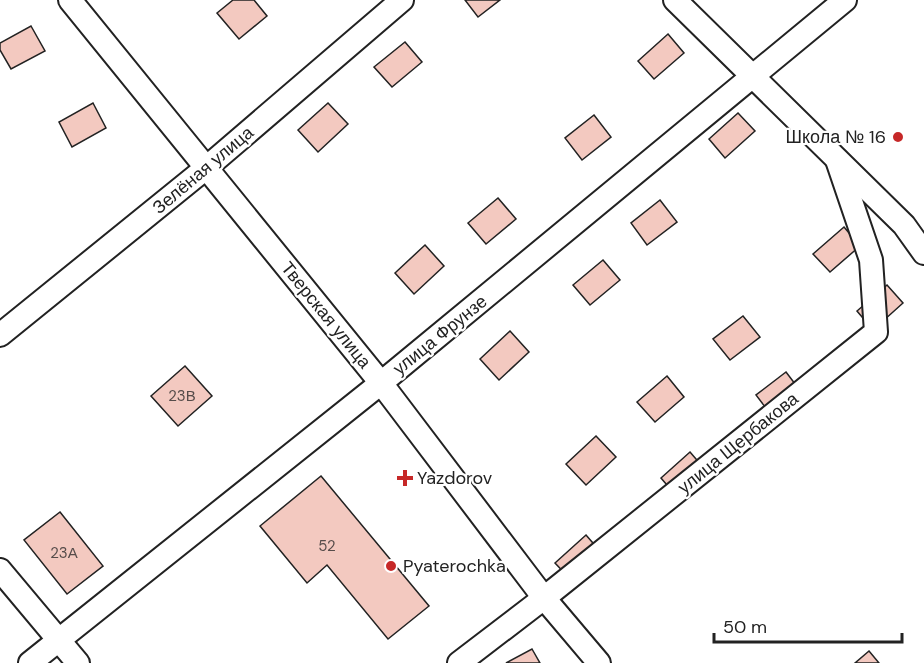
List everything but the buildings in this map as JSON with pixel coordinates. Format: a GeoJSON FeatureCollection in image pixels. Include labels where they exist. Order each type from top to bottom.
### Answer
{"type":"FeatureCollection","features":[{"type":"Feature","properties":{"kind":"street","name":"Тверская улица"},"geometry":{"type":"LineString","coordinates":[[70,0],[381,383],[544,598],[598,663]]}},
{"type":"Feature","properties":{"kind":"street","name":"Зелёная улица"},"geometry":{"type":"LineString","coordinates":[[0,335],[206,168],[402,0]]}},
{"type":"Feature","properties":{"kind":"street"},"geometry":{"type":"LineString","coordinates":[[675,0],[904,225],[924,253]]}},
{"type":"Feature","properties":{"kind":"street","name":"улица Фрунзе"},"geometry":{"type":"LineString","coordinates":[[30,663],[381,383],[845,0]]}},
{"type":"Feature","properties":{"kind":"street","name":"улица Щербакова"},"geometry":{"type":"LineString","coordinates":[[459,663],[544,598],[876,332],[871,260],[837,160]]}},
{"type":"Feature","properties":{"kind":"street"},"geometry":{"type":"LineString","coordinates":[[0,570],[78,663]]}},
{"type":"Feature","properties":{"kind":"place","name":"Школа № 16"},"geometry":{"type":"Point","coordinates":[898,137]}},
{"type":"Feature","properties":{"kind":"place","name":"Yazdorov"},"geometry":{"type":"Point","coordinates":[405,478]}},
{"type":"Feature","properties":{"kind":"place","name":"Pyaterochka"},"geometry":{"type":"Point","coordinates":[391,566]}}]}
